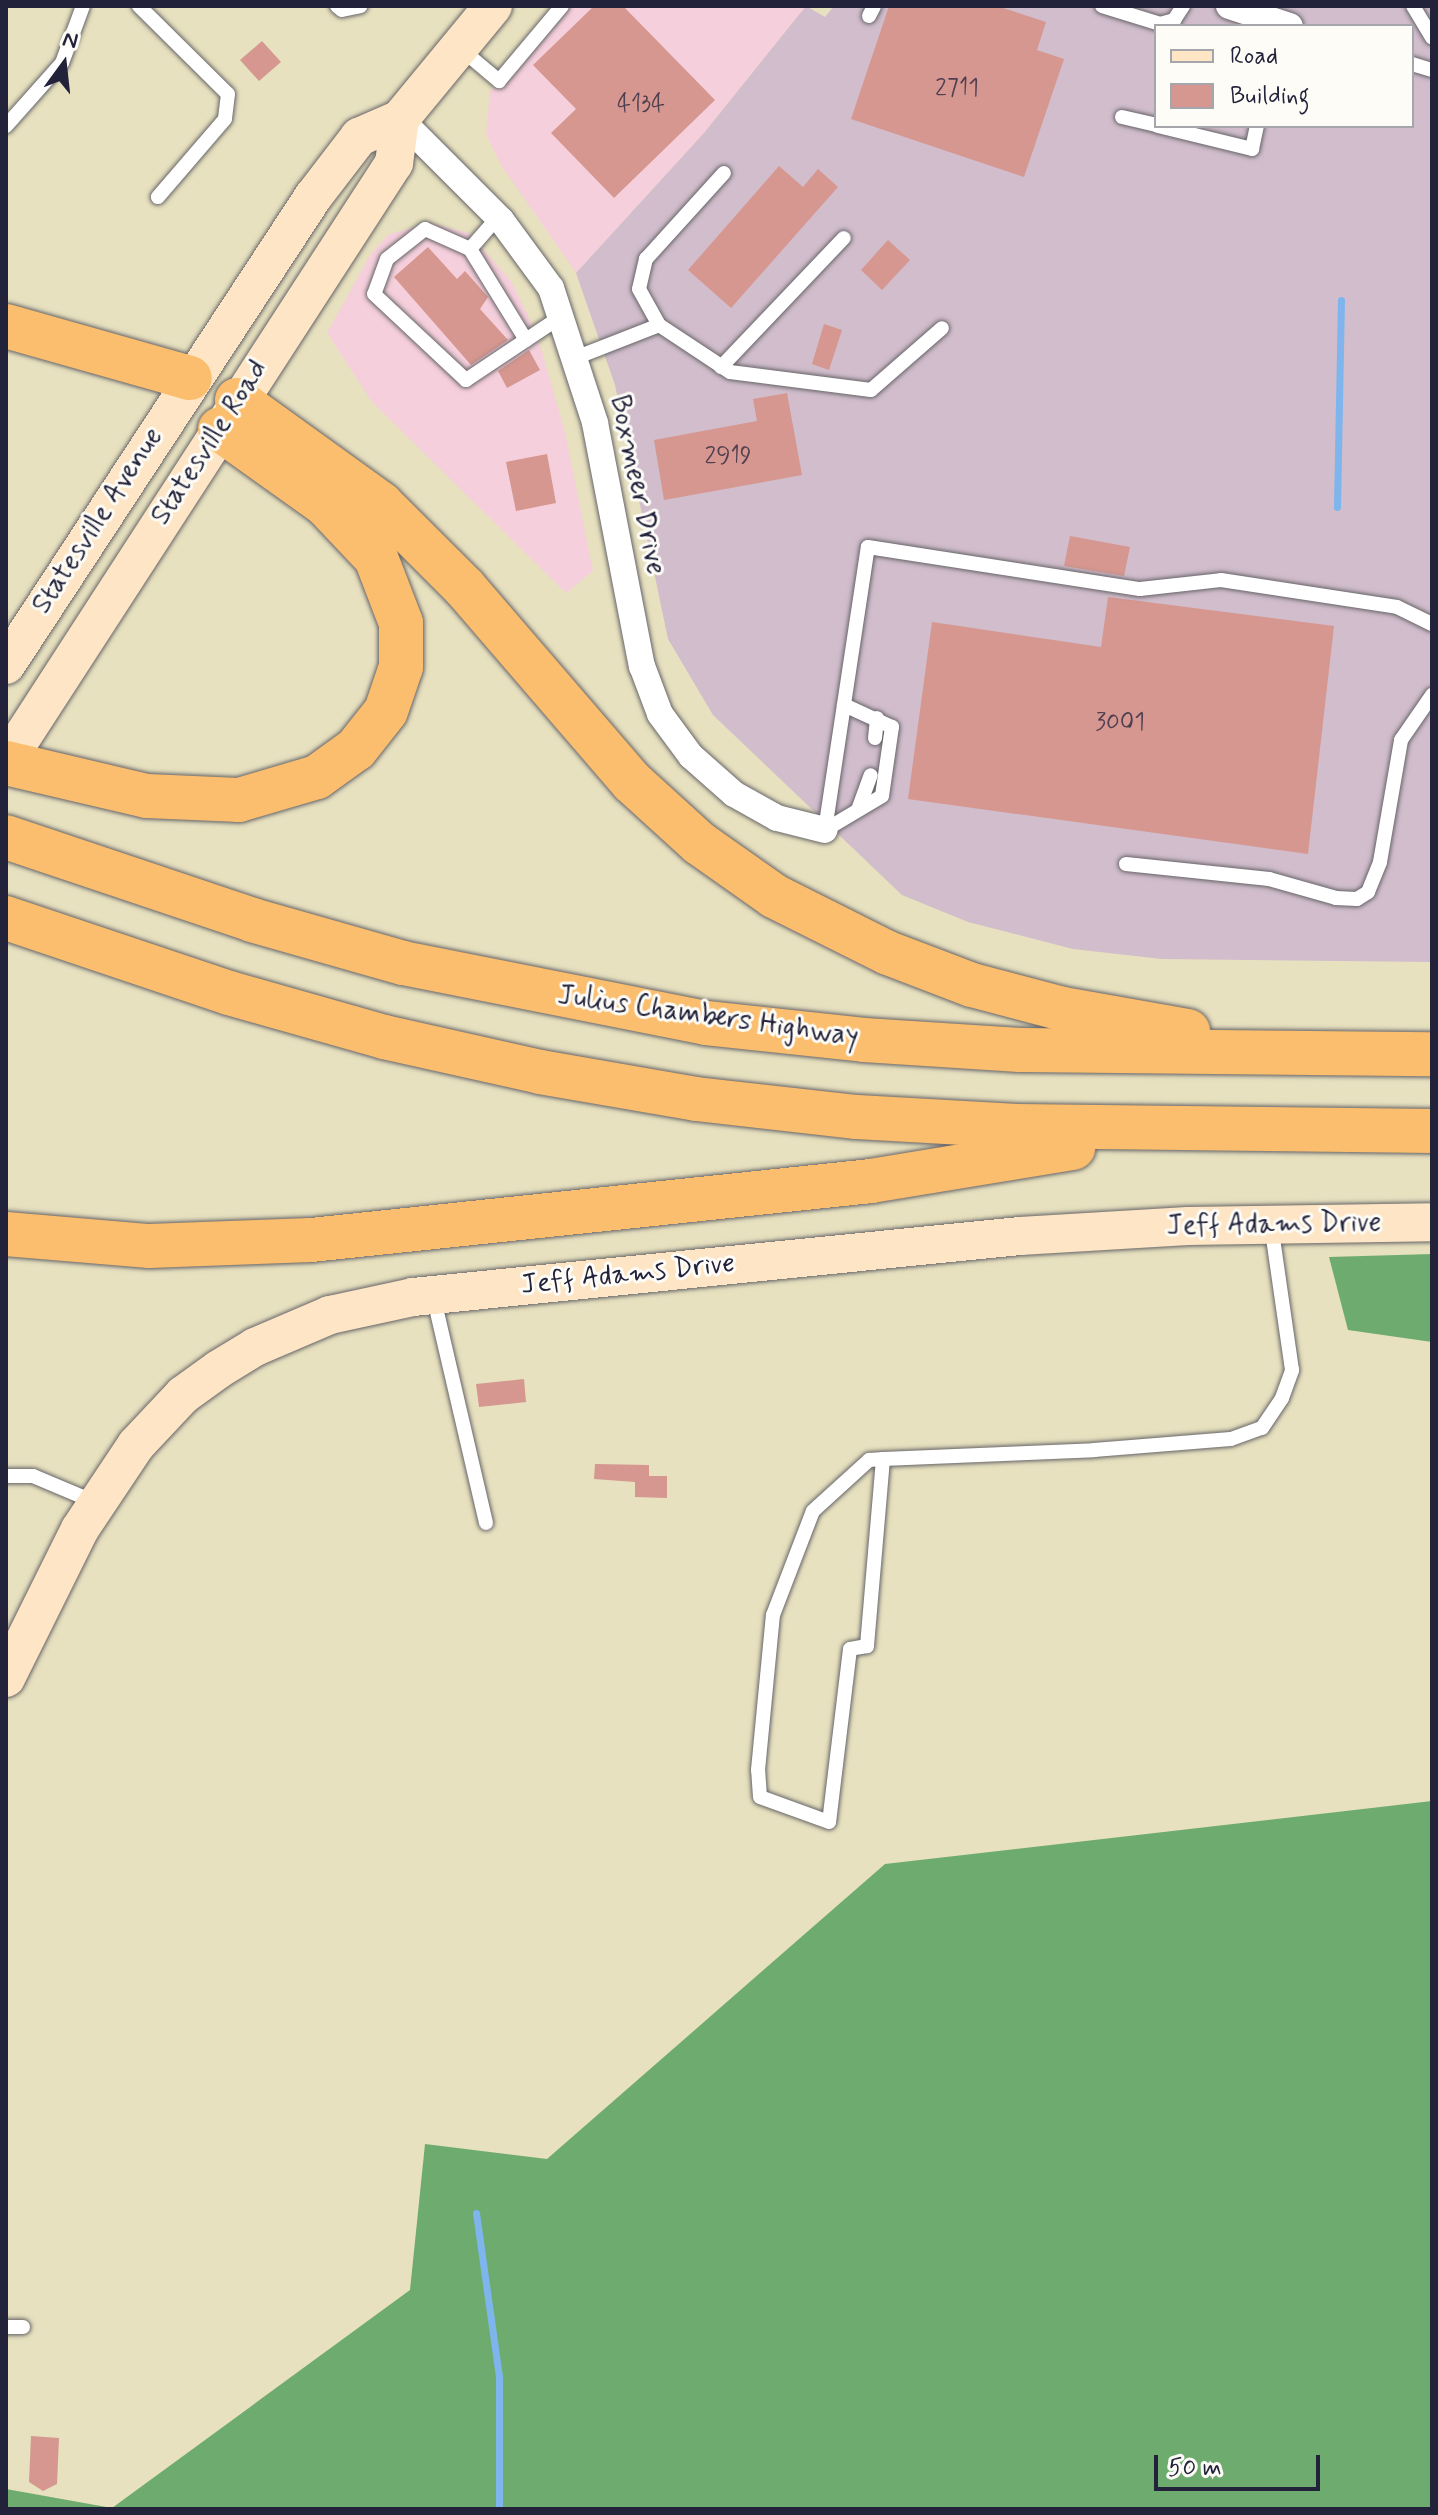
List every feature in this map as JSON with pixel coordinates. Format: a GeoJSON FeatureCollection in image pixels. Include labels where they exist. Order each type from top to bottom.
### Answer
{"type":"FeatureCollection","features":[{"type":"Feature","properties":{"kind":"highway"},"geometry":{"type":"LineString","coordinates":[[6,326],[190,378]]}},
{"type":"Feature","properties":{"kind":"highway"},"geometry":{"type":"LineString","coordinates":[[6,762],[147,796],[253,798],[292,788],[339,764],[386,711],[401,667],[402,634],[396,601],[376,558],[325,504],[229,414]]}},
{"type":"Feature","properties":{"kind":"highway"},"geometry":{"type":"LineString","coordinates":[[229,414],[391,513],[465,588],[632,782],[699,843],[774,896],[888,953],[987,989],[1063,1009],[1313,1053]]}},
{"type":"Feature","properties":{"kind":"highway","name":"Julius Chambers Highway"},"geometry":{"type":"LineString","coordinates":[[6,837],[326,942],[478,981],[629,1011],[785,1033],[942,1046],[1432,1054]]}},
{"type":"Feature","properties":{"kind":"highway"},"geometry":{"type":"LineString","coordinates":[[6,918],[305,1015],[460,1055],[616,1087],[871,1118],[1189,1128],[1432,1131]]}},
{"type":"Feature","properties":{"kind":"highway"},"geometry":{"type":"LineString","coordinates":[[6,1234],[149,1246],[311,1240],[871,1181],[1189,1128]]}},
{"type":"Feature","properties":{"kind":"main road","name":"Statesville Road"},"geometry":{"type":"LineString","coordinates":[[190,378],[272,255],[359,137],[400,119],[490,7]]}},
{"type":"Feature","properties":{"kind":"main road","name":"Statesville Road"},"geometry":{"type":"LineString","coordinates":[[6,762],[394,163],[400,119]]}},
{"type":"Feature","properties":{"kind":"main road"},"geometry":{"type":"LineString","coordinates":[[190,378],[229,414]]}},
{"type":"Feature","properties":{"kind":"main road","name":"Statesville Avenue"},"geometry":{"type":"LineString","coordinates":[[6,665],[190,378]]}},
{"type":"Feature","properties":{"kind":"main road","name":"Jeff Adams Drive"},"geometry":{"type":"LineString","coordinates":[[6,1678],[95,1502],[136,1445],[175,1403],[255,1347],[356,1307],[432,1295],[1020,1236],[1271,1225],[1432,1222]]}},
{"type":"Feature","properties":{"kind":"street"},"geometry":{"type":"LineString","coordinates":[[1229,6],[1280,24]]}},
{"type":"Feature","properties":{"kind":"street","name":"Boxmeer Drive"},"geometry":{"type":"LineString","coordinates":[[400,119],[498,217],[529,253],[562,316],[595,423],[642,666],[660,714],[691,756],[734,794],[777,818],[825,830]]}},
{"type":"Feature","properties":{"kind":"lane"},"geometry":{"type":"LineString","coordinates":[[6,126],[62,63],[83,6]]}},
{"type":"Feature","properties":{"kind":"lane"},"geometry":{"type":"LineString","coordinates":[[139,6],[228,94],[225,119],[158,197]]}},
{"type":"Feature","properties":{"kind":"lane"},"geometry":{"type":"LineString","coordinates":[[337,6],[342,10],[361,6]]}},
{"type":"Feature","properties":{"kind":"lane"},"geometry":{"type":"LineString","coordinates":[[459,46],[499,81],[562,6]]}},
{"type":"Feature","properties":{"kind":"lane"},"geometry":{"type":"LineString","coordinates":[[1102,6],[1160,24],[1174,20],[1183,6]]}},
{"type":"Feature","properties":{"kind":"lane"},"geometry":{"type":"LineString","coordinates":[[1413,6],[1432,38]]}},
{"type":"Feature","properties":{"kind":"lane"},"geometry":{"type":"LineString","coordinates":[[1122,117],[1154,125]]}},
{"type":"Feature","properties":{"kind":"lane"},"geometry":{"type":"LineString","coordinates":[[1165,128],[1252,149],[1257,128]]}},
{"type":"Feature","properties":{"kind":"lane"},"geometry":{"type":"LineString","coordinates":[[724,173],[646,259],[639,289],[659,325],[721,367],[871,390],[942,328]]}},
{"type":"Feature","properties":{"kind":"lane"},"geometry":{"type":"LineString","coordinates":[[470,249],[498,217]]}},
{"type":"Feature","properties":{"kind":"lane"},"geometry":{"type":"LineString","coordinates":[[526,340],[470,249],[425,229],[387,259],[374,294],[460,378],[466,380],[526,340],[562,316]]}},
{"type":"Feature","properties":{"kind":"lane"},"geometry":{"type":"LineString","coordinates":[[721,367],[844,238]]}},
{"type":"Feature","properties":{"kind":"lane"},"geometry":{"type":"LineString","coordinates":[[575,358],[659,325]]}},
{"type":"Feature","properties":{"kind":"lane"},"geometry":{"type":"LineString","coordinates":[[825,830],[868,547],[1140,589],[1221,580],[1397,607],[1432,624]]}},
{"type":"Feature","properties":{"kind":"lane"},"geometry":{"type":"LineString","coordinates":[[1126,864],[1269,879],[1336,898],[1357,899],[1368,892],[1380,862],[1398,748],[1432,695]]}},
{"type":"Feature","properties":{"kind":"lane"},"geometry":{"type":"LineString","coordinates":[[825,830],[882,796],[892,727],[844,705]]}},
{"type":"Feature","properties":{"kind":"lane"},"geometry":{"type":"LineString","coordinates":[[875,738],[877,718]]}},
{"type":"Feature","properties":{"kind":"lane"},"geometry":{"type":"LineString","coordinates":[[858,810],[871,775]]}},
{"type":"Feature","properties":{"kind":"lane"},"geometry":{"type":"LineString","coordinates":[[883,1459],[867,1646],[850,1649],[829,1822],[760,1797],[773,1615],[813,1511],[869,1460],[883,1459],[1231,1439],[1262,1428],[1282,1398],[1292,1370],[1271,1225]]}},
{"type":"Feature","properties":{"kind":"lane"},"geometry":{"type":"LineString","coordinates":[[432,1295],[486,1523]]}},
{"type":"Feature","properties":{"kind":"lane"},"geometry":{"type":"LineString","coordinates":[[6,1476],[33,1476],[95,1502]]}},
{"type":"Feature","properties":{"kind":"lane"},"geometry":{"type":"LineString","coordinates":[[6,2327],[23,2327]]}},
{"type":"Feature","properties":{"kind":"shaded area"},"geometry":{"type":"Polygon","coordinates":[[[570,6],[806,6],[704,133],[576,273],[501,165],[486,134],[490,92],[570,6]]]}},
{"type":"Feature","properties":{"kind":"shaded area"},"geometry":{"type":"Polygon","coordinates":[[[806,6],[825,17],[834,6],[1432,6],[1432,962],[1162,959],[1073,949],[968,922],[902,895],[713,715],[668,639],[615,385],[576,273],[704,133],[806,6]]]}},
{"type":"Feature","properties":{"kind":"shaded area"},"geometry":{"type":"Polygon","coordinates":[[[431,223],[469,233],[511,281],[537,334],[565,432],[593,571],[566,593],[372,402],[327,333],[370,255],[389,234],[431,223]]]}},
{"type":"Feature","properties":{"kind":"green space"},"geometry":{"type":"Polygon","coordinates":[[[1432,1254],[1432,1342],[1348,1330],[1329,1257],[1432,1254]]]}},
{"type":"Feature","properties":{"kind":"green space"},"geometry":{"type":"Polygon","coordinates":[[[1432,1801],[1432,2509],[6,2509],[6,2489],[112,2508],[410,2290],[425,2144],[547,2159],[885,1864],[1432,1801]]]}},
{"type":"Feature","properties":{"kind":"building"},"geometry":{"type":"Polygon","coordinates":[[[594,6],[623,6],[715,100],[614,198],[551,133],[576,109],[533,65],[594,6]]]}},
{"type":"Feature","properties":{"kind":"building"},"geometry":{"type":"Polygon","coordinates":[[[889,6],[997,6],[1046,22],[1037,50],[1064,59],[1024,177],[851,119],[889,6]]]}},
{"type":"Feature","properties":{"kind":"building"},"geometry":{"type":"Polygon","coordinates":[[[262,41],[281,62],[259,81],[240,60],[262,41]]]}},
{"type":"Feature","properties":{"kind":"building"},"geometry":{"type":"Polygon","coordinates":[[[779,166],[803,187],[818,169],[838,187],[731,308],[688,270],[779,166]]]}},
{"type":"Feature","properties":{"kind":"building"},"geometry":{"type":"Polygon","coordinates":[[[888,240],[910,260],[882,290],[861,270],[888,240]]]}},
{"type":"Feature","properties":{"kind":"building"},"geometry":{"type":"Polygon","coordinates":[[[428,247],[457,279],[465,271],[488,297],[480,309],[508,340],[471,365],[394,277],[428,247]]]}},
{"type":"Feature","properties":{"kind":"building"},"geometry":{"type":"Polygon","coordinates":[[[824,324],[842,330],[829,370],[812,364],[824,324]]]}},
{"type":"Feature","properties":{"kind":"building"},"geometry":{"type":"Polygon","coordinates":[[[529,350],[540,370],[507,388],[498,371],[529,350]]]}},
{"type":"Feature","properties":{"kind":"building"},"geometry":{"type":"Polygon","coordinates":[[[787,393],[802,475],[664,500],[654,440],[757,421],[753,399],[787,393]]]}},
{"type":"Feature","properties":{"kind":"building"},"geometry":{"type":"Polygon","coordinates":[[[547,454],[556,503],[516,511],[506,462],[547,454]]]}},
{"type":"Feature","properties":{"kind":"building"},"geometry":{"type":"Polygon","coordinates":[[[1070,536],[1130,547],[1124,576],[1064,566],[1070,536]]]}},
{"type":"Feature","properties":{"kind":"building"},"geometry":{"type":"Polygon","coordinates":[[[1108,597],[1334,626],[1308,854],[908,799],[932,622],[1101,647],[1108,597]]]}},
{"type":"Feature","properties":{"kind":"building"},"geometry":{"type":"Polygon","coordinates":[[[524,1379],[526,1402],[479,1407],[476,1384],[524,1379]]]}},
{"type":"Feature","properties":{"kind":"building"},"geometry":{"type":"Polygon","coordinates":[[[595,1464],[649,1465],[649,1476],[667,1476],[667,1498],[635,1497],[635,1482],[594,1479],[595,1464]]]}},
{"type":"Feature","properties":{"kind":"building"},"geometry":{"type":"Polygon","coordinates":[[[31,2436],[59,2438],[57,2484],[43,2491],[29,2482],[31,2436]]]}},
{"type":"Feature","properties":{"kind":"waterway"},"geometry":{"type":"LineString","coordinates":[[1337,507],[1341,300]]}},
{"type":"Feature","properties":{"kind":"waterway"},"geometry":{"type":"LineString","coordinates":[[476,2213],[499,2376],[499,2509]]}}]}
